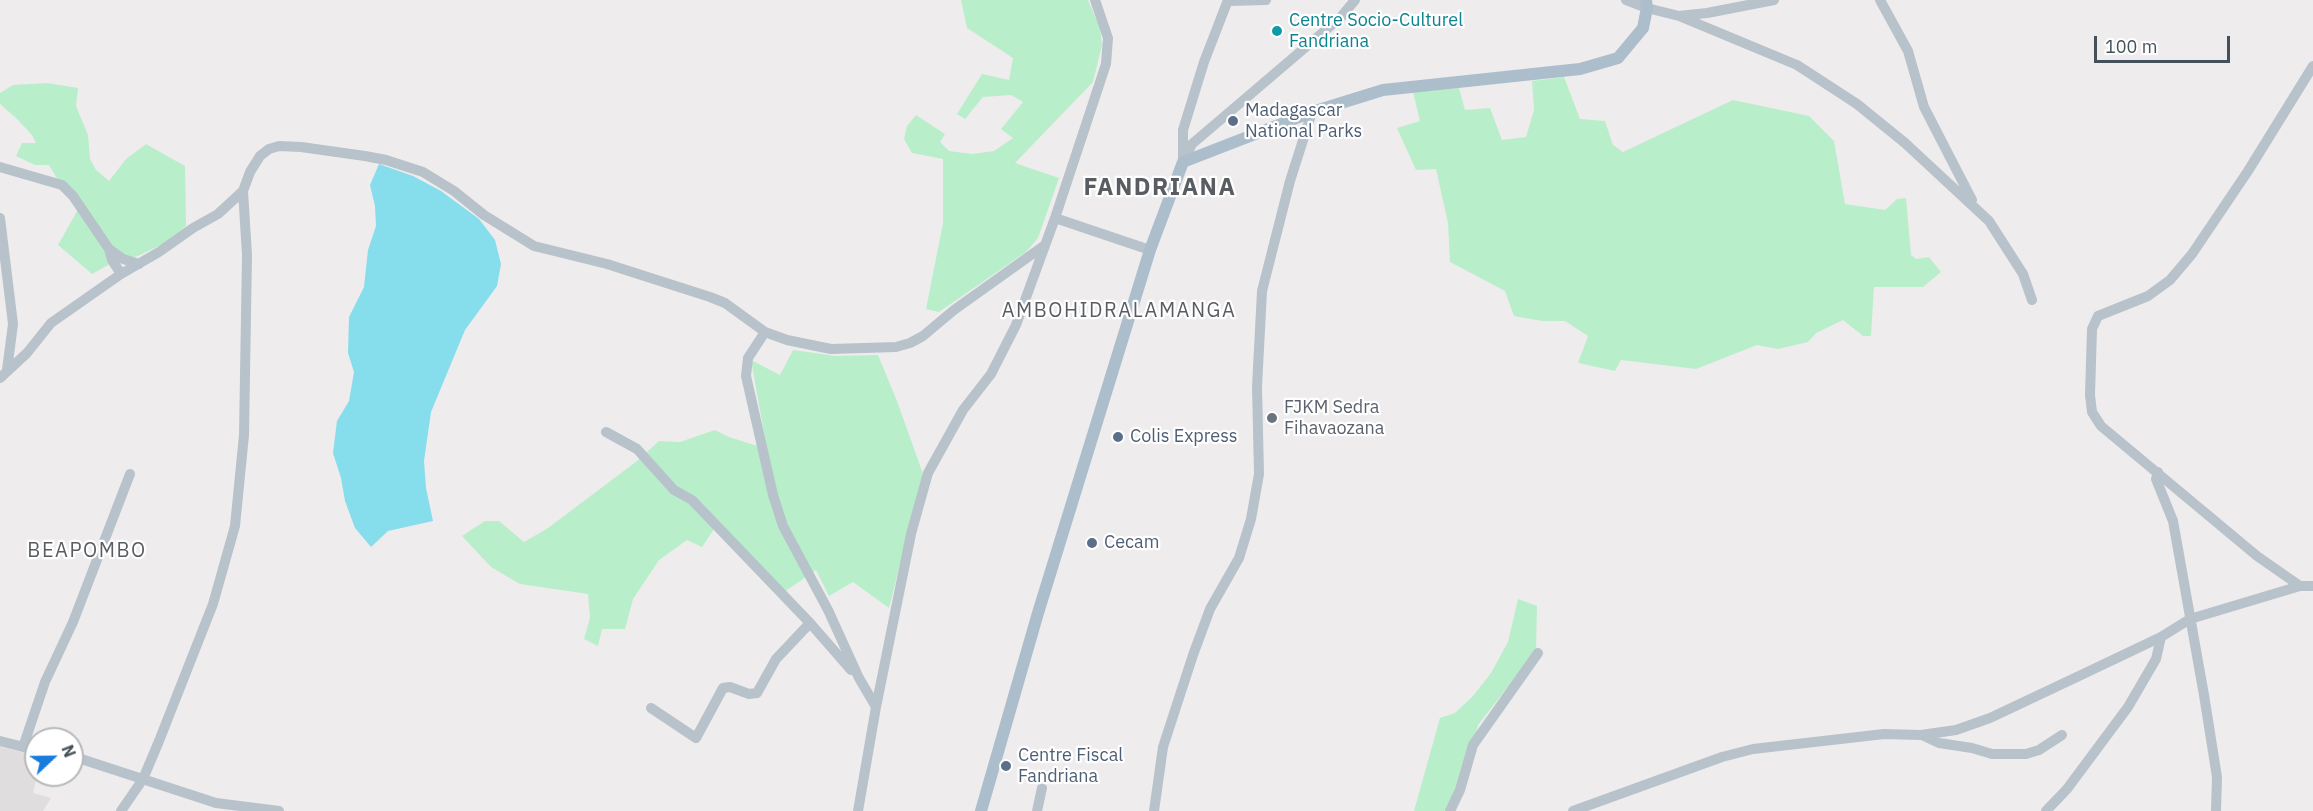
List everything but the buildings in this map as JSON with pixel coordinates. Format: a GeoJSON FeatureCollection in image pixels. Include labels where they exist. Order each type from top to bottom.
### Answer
{"type":"FeatureCollection","features":[{"type":"Feature","properties":{"kind":"main road"},"geometry":{"type":"LineString","coordinates":[[981,811],[1038,613],[1150,250],[1183,162],[1312,112],[1383,90],[1580,69],[1618,58],[1643,28],[1646,4]]}},
{"type":"Feature","properties":{"kind":"street"},"geometry":{"type":"LineString","coordinates":[[858,811],[876,707],[911,534],[928,473],[963,410],[991,374],[1016,325],[1046,245],[1106,64],[1108,38],[1095,0]]}},
{"type":"Feature","properties":{"kind":"street"},"geometry":{"type":"LineString","coordinates":[[1183,162],[1183,130],[1204,62],[1228,0],[1266,0]]}},
{"type":"Feature","properties":{"kind":"street"},"geometry":{"type":"LineString","coordinates":[[1183,162],[1192,144],[1341,17],[1355,0]]}},
{"type":"Feature","properties":{"kind":"street"},"geometry":{"type":"LineString","coordinates":[[1626,0],[1646,4],[1679,16],[1797,66],[1857,105],[1905,142],[1989,221],[2023,274],[2032,300]]}},
{"type":"Feature","properties":{"kind":"street"},"geometry":{"type":"LineString","coordinates":[[1679,16],[1707,14],[1774,0]]}},
{"type":"Feature","properties":{"kind":"street"},"geometry":{"type":"LineString","coordinates":[[1880,0],[1908,51],[1924,106],[1976,208]]}},
{"type":"Feature","properties":{"kind":"street"},"geometry":{"type":"LineString","coordinates":[[2300,586],[2257,556],[2101,426],[2091,412],[2092,329],[2098,316],[2148,296],[2170,280],[2192,254],[2248,171],[2313,66]]}},
{"type":"Feature","properties":{"kind":"street"},"geometry":{"type":"LineString","coordinates":[[1154,811],[1164,747],[1193,655],[1210,609],[1239,558],[1251,519],[1258,474],[1257,387],[1262,291],[1290,181],[1312,112]]}},
{"type":"Feature","properties":{"kind":"street"},"geometry":{"type":"LineString","coordinates":[[121,811],[143,779],[213,604],[235,526],[240,490],[244,424],[247,255],[243,191],[250,172],[260,156],[269,149],[279,146],[301,147],[386,160],[423,172],[454,191],[484,215],[534,246],[607,264],[710,297],[725,303],[765,332],[787,340],[831,349],[896,347],[922,336],[954,310],[1046,245]]}},
{"type":"Feature","properties":{"kind":"street"},"geometry":{"type":"LineString","coordinates":[[0,167],[62,185],[73,196],[109,249],[121,274]]}},
{"type":"Feature","properties":{"kind":"street"},"geometry":{"type":"LineString","coordinates":[[4,374],[27,353],[51,323],[121,274],[218,214],[243,191]]}},
{"type":"Feature","properties":{"kind":"street"},"geometry":{"type":"LineString","coordinates":[[0,218],[13,324],[4,374]]}},
{"type":"Feature","properties":{"kind":"street"},"geometry":{"type":"LineString","coordinates":[[1055,218],[1150,250]]}},
{"type":"Feature","properties":{"kind":"street"},"geometry":{"type":"LineString","coordinates":[[109,249],[123,259],[139,264]]}},
{"type":"Feature","properties":{"kind":"street"},"geometry":{"type":"LineString","coordinates":[[765,332],[748,358],[746,376],[773,495],[783,525],[828,610],[859,678],[876,707]]}},
{"type":"Feature","properties":{"kind":"street"},"geometry":{"type":"LineString","coordinates":[[606,432],[637,449],[674,490],[692,500],[810,623],[859,678]]}},
{"type":"Feature","properties":{"kind":"street"},"geometry":{"type":"LineString","coordinates":[[2157,472],[2156,479],[2173,521],[2217,777],[2216,811]]}},
{"type":"Feature","properties":{"kind":"street"},"geometry":{"type":"LineString","coordinates":[[0,741],[23,747],[45,682],[73,622],[130,474]]}},
{"type":"Feature","properties":{"kind":"street"},"geometry":{"type":"LineString","coordinates":[[1573,811],[1722,757],[1753,749],[1884,734],[1921,735],[1956,730],[1990,718],[2161,637],[2190,620],[2300,586],[2313,586]]}},
{"type":"Feature","properties":{"kind":"street"},"geometry":{"type":"LineString","coordinates":[[651,708],[696,738],[723,688],[730,687],[749,694],[758,693],[776,659],[810,623]]}},
{"type":"Feature","properties":{"kind":"street"},"geometry":{"type":"LineString","coordinates":[[2046,811],[2067,789],[2128,707],[2156,659],[2161,637]]}},
{"type":"Feature","properties":{"kind":"street"},"geometry":{"type":"LineString","coordinates":[[1450,811],[1460,790],[1473,745],[1538,653]]}},
{"type":"Feature","properties":{"kind":"street"},"geometry":{"type":"LineString","coordinates":[[1921,735],[1939,742],[1992,754],[2026,754],[2039,750],[2062,735]]}},
{"type":"Feature","properties":{"kind":"street"},"geometry":{"type":"LineString","coordinates":[[84,760],[216,803],[279,811]]}},
{"type":"Feature","properties":{"kind":"street"},"geometry":{"type":"LineString","coordinates":[[1037,811],[1042,788]]}},
{"type":"Feature","properties":{"kind":"shaded area"},"geometry":{"type":"Polygon","coordinates":[[[0,747],[24,752],[24,787],[34,787],[33,793],[51,798],[43,811],[0,811],[0,747]]]}},
{"type":"Feature","properties":{"kind":"green space"},"geometry":{"type":"Polygon","coordinates":[[[961,0],[1088,0],[1100,28],[1102,45],[1093,82],[1015,163],[1059,178],[1038,238],[1026,252],[939,312],[926,309],[943,223],[943,159],[912,153],[904,139],[907,126],[916,115],[945,134],[940,142],[949,151],[972,154],[994,151],[1013,138],[1001,129],[1023,102],[1011,95],[983,97],[965,119],[957,114],[982,74],[1009,80],[1013,58],[967,28],[961,0]]]}},
{"type":"Feature","properties":{"kind":"green space"},"geometry":{"type":"Polygon","coordinates":[[[1564,77],[1580,119],[1605,121],[1613,145],[1623,152],[1733,100],[1809,116],[1834,141],[1845,204],[1885,210],[1897,199],[1906,198],[1911,255],[1916,259],[1929,257],[1941,272],[1923,287],[1874,287],[1871,336],[1863,336],[1843,320],[1816,333],[1808,342],[1778,349],[1757,345],[1696,369],[1621,360],[1615,371],[1578,363],[1588,336],[1565,321],[1542,321],[1514,316],[1505,291],[1450,262],[1448,223],[1436,169],[1416,170],[1397,128],[1420,121],[1413,92],[1459,88],[1465,110],[1490,108],[1502,140],[1526,137],[1534,110],[1532,81],[1564,77]]]}},
{"type":"Feature","properties":{"kind":"green space"},"geometry":{"type":"Polygon","coordinates":[[[47,83],[78,88],[76,106],[88,135],[90,159],[96,170],[109,181],[126,159],[146,144],[185,166],[186,226],[169,241],[138,256],[110,264],[92,274],[58,245],[80,206],[58,180],[49,165],[35,165],[16,156],[22,143],[36,143],[32,135],[0,104],[0,93],[13,85],[47,83]]]}},
{"type":"Feature","properties":{"kind":"green space"},"geometry":{"type":"Polygon","coordinates":[[[793,350],[836,356],[878,355],[897,401],[923,474],[889,608],[853,582],[829,596],[816,570],[784,592],[718,523],[702,547],[687,540],[659,560],[633,599],[625,629],[602,629],[598,646],[584,639],[590,618],[588,594],[520,584],[491,567],[462,536],[485,521],[499,521],[524,542],[548,528],[637,461],[659,441],[680,442],[715,430],[767,449],[751,360],[780,375],[793,350]]]}},
{"type":"Feature","properties":{"kind":"green space"},"geometry":{"type":"Polygon","coordinates":[[[1518,599],[1537,606],[1536,651],[1478,725],[1466,777],[1454,811],[1414,811],[1440,718],[1455,713],[1473,696],[1491,673],[1508,642],[1518,599]]]}},
{"type":"Feature","properties":{"kind":"water"},"geometry":{"type":"Polygon","coordinates":[[[379,164],[413,176],[441,191],[479,219],[495,240],[501,264],[497,286],[465,330],[431,412],[424,461],[426,488],[433,521],[388,531],[371,547],[355,528],[345,501],[333,453],[337,421],[349,401],[354,372],[348,353],[349,317],[364,287],[368,250],[376,226],[375,206],[370,185],[379,164]]]}},
{"type":"Feature","properties":{"kind":"place","name":"Centre Socio-Culturel Fandriana"},"geometry":{"type":"Point","coordinates":[1277,31]}},
{"type":"Feature","properties":{"kind":"place","name":"Madagascar National Parks"},"geometry":{"type":"Point","coordinates":[1233,121]}},
{"type":"Feature","properties":{"kind":"place","name":"FJKM Sedra Fihavaozana"},"geometry":{"type":"Point","coordinates":[1272,418]}},
{"type":"Feature","properties":{"kind":"place","name":"Colis Express"},"geometry":{"type":"Point","coordinates":[1118,437]}},
{"type":"Feature","properties":{"kind":"place","name":"Cecam"},"geometry":{"type":"Point","coordinates":[1092,543]}},
{"type":"Feature","properties":{"kind":"place","name":"Centre Fiscal Fandriana"},"geometry":{"type":"Point","coordinates":[1006,766]}},
{"type":"Feature","properties":{"kind":"district","name":"FANDRIANA"},"geometry":{"type":"Point","coordinates":[1160,188]}},
{"type":"Feature","properties":{"kind":"district","name":"AMBOHIDRALAMANGA"},"geometry":{"type":"Point","coordinates":[1119,311]}},
{"type":"Feature","properties":{"kind":"district","name":"BEAPOMBO"},"geometry":{"type":"Point","coordinates":[87,551]}}]}
